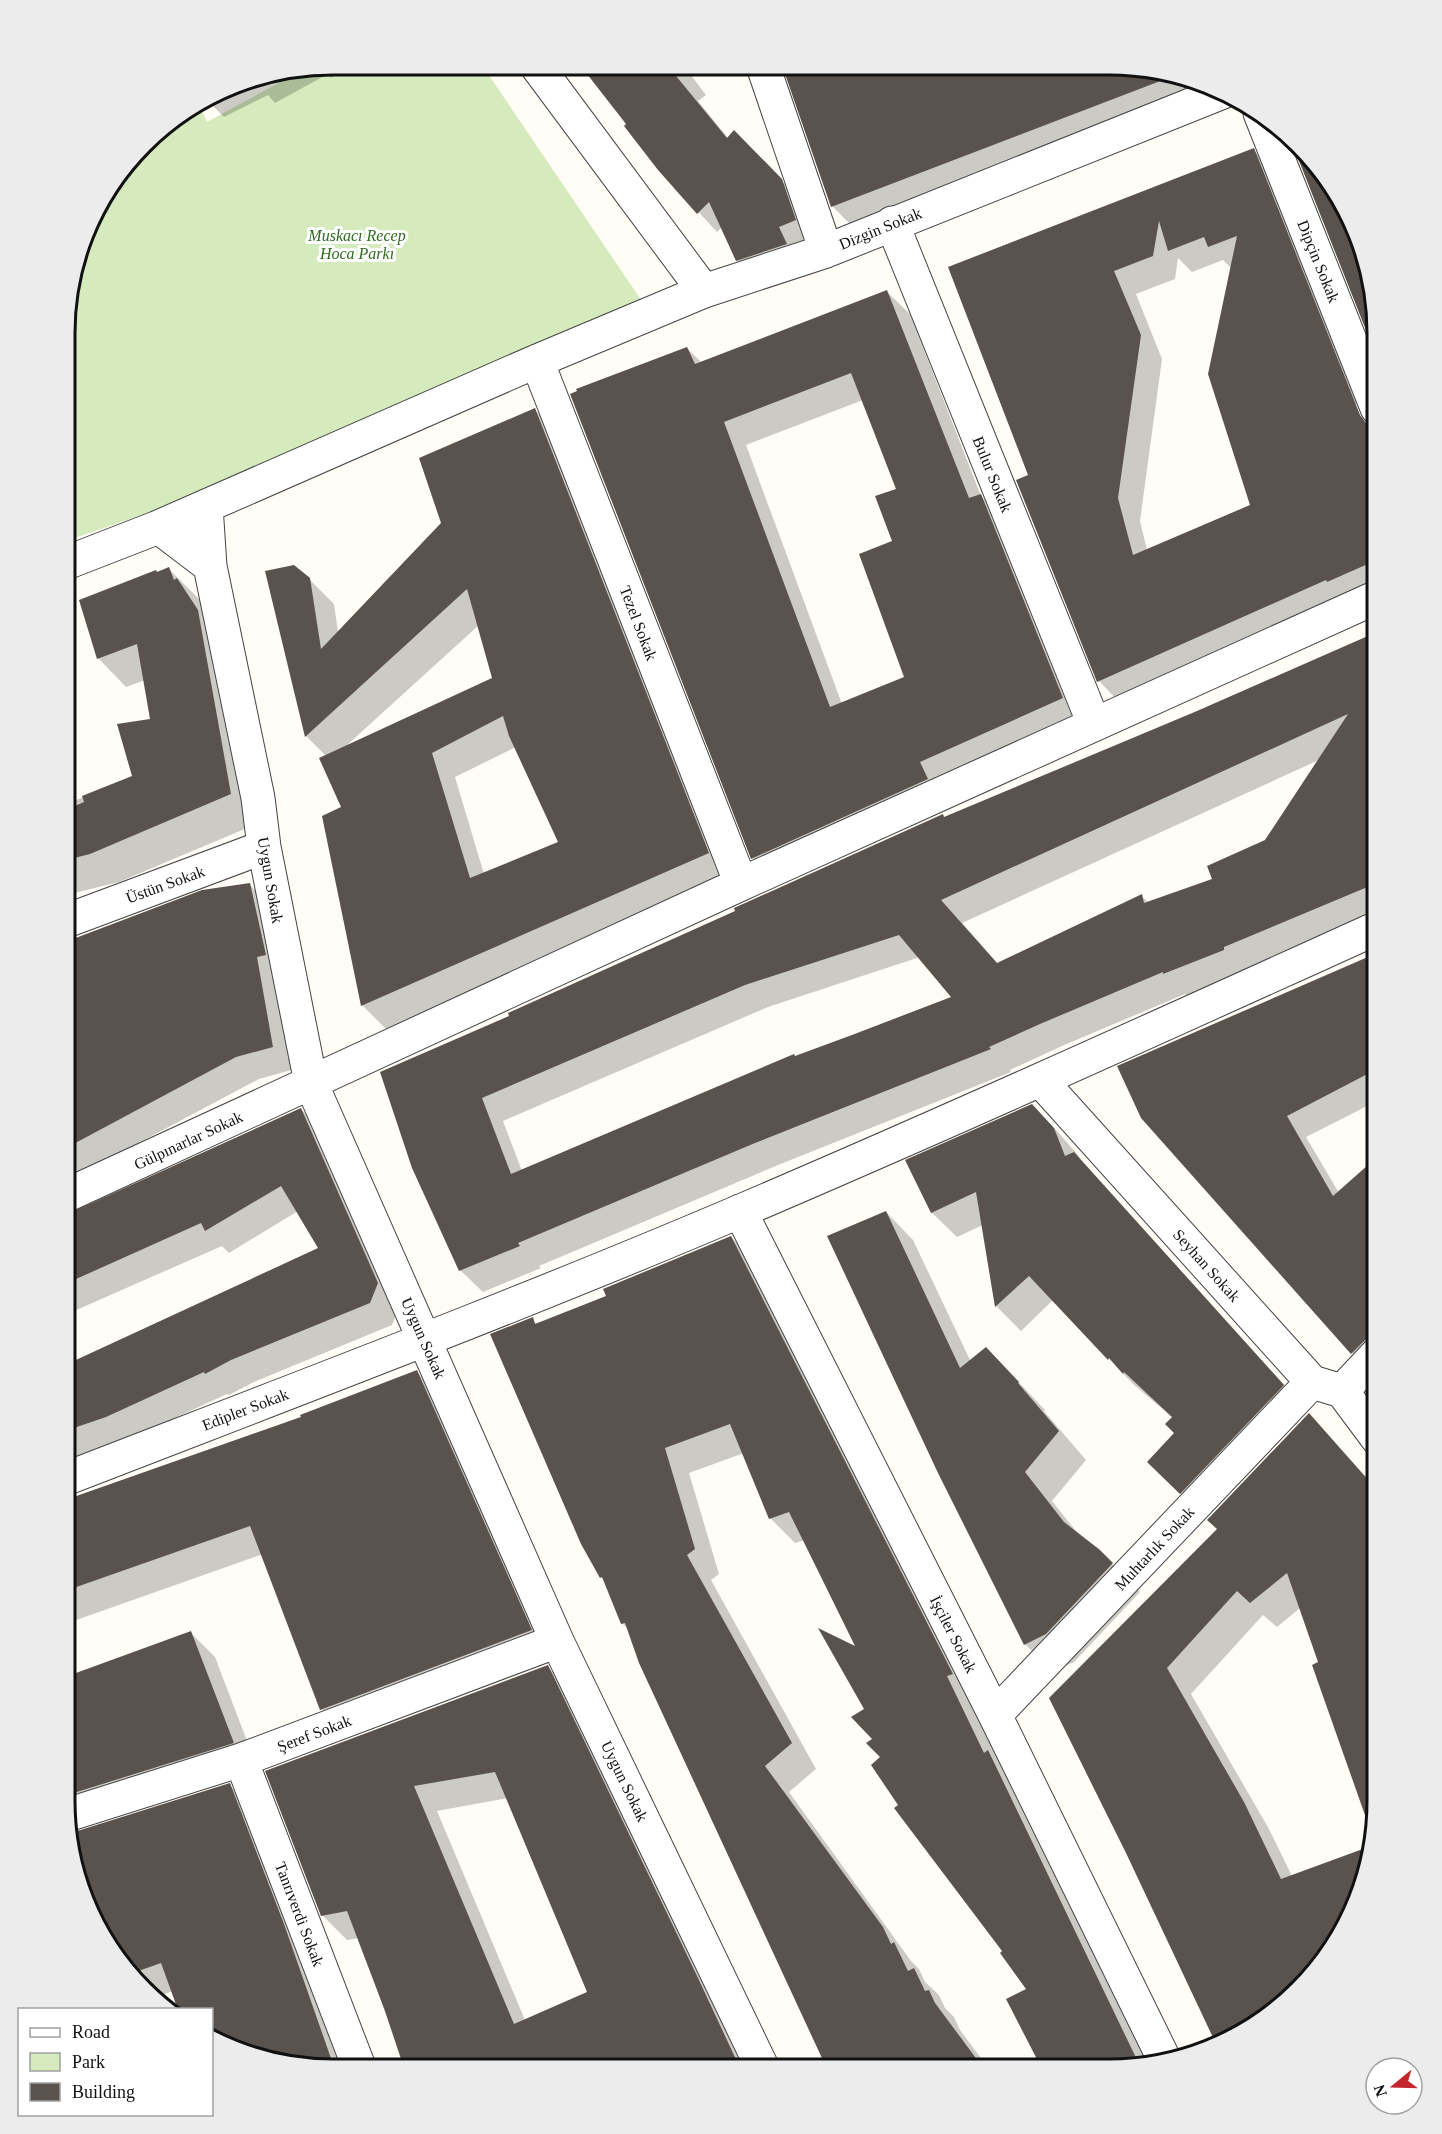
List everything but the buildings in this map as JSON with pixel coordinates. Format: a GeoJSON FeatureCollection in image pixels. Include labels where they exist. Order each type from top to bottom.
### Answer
{"type":"FeatureCollection","features":[{"type":"Feature","properties":{"kind":"street"},"geometry":{"type":"LineString","coordinates":[[543,75],[704,291]]}},
{"type":"Feature","properties":{"kind":"street"},"geometry":{"type":"LineString","coordinates":[[767,75],[826,251]]}},
{"type":"Feature","properties":{"kind":"street","name":"Dizgin Sokak"},"geometry":{"type":"LineString","coordinates":[[75,560],[156,528],[537,361],[704,291],[826,251],[1211,97]]}},
{"type":"Feature","properties":{"kind":"street","name":"Dipçin Sokak"},"geometry":{"type":"LineString","coordinates":[[1266,128],[1367,383]]}},
{"type":"Feature","properties":{"kind":"street","name":"Bulur Sokak"},"geometry":{"type":"LineString","coordinates":[[892,223],[1094,724]]}},
{"type":"Feature","properties":{"kind":"street","name":"Tezel Sokak"},"geometry":{"type":"LineString","coordinates":[[537,361],[741,884]]}},
{"type":"Feature","properties":{"kind":"street","name":"Uygun Sokak"},"geometry":{"type":"LineString","coordinates":[[207,506],[210,566],[258,798],[264,848],[311,1083],[557,1641],[759,2059]]}},
{"type":"Feature","properties":{"kind":"street"},"geometry":{"type":"LineString","coordinates":[[156,528],[160,528],[210,566]]}},
{"type":"Feature","properties":{"kind":"street","name":"Gülpınarlar Sokak"},"geometry":{"type":"LineString","coordinates":[[75,1191],[741,884],[1367,601]]}},
{"type":"Feature","properties":{"kind":"street","name":"Üstün Sokak"},"geometry":{"type":"LineString","coordinates":[[75,918],[264,848]]}},
{"type":"Feature","properties":{"kind":"street","name":"Edipler Sokak"},"geometry":{"type":"LineString","coordinates":[[75,1475],[424,1339],[740,1211],[1041,1081],[1367,933]]}},
{"type":"Feature","properties":{"kind":"street","name":"Seyhan Sokak"},"geometry":{"type":"LineString","coordinates":[[1041,1081],[1312,1382]]}},
{"type":"Feature","properties":{"kind":"street","name":"İşçiler Sokak"},"geometry":{"type":"LineString","coordinates":[[740,1211],[995,1715],[1161,2053]]}},
{"type":"Feature","properties":{"kind":"street"},"geometry":{"type":"LineString","coordinates":[[1342,1391],[1367,1365]]}},
{"type":"Feature","properties":{"kind":"street"},"geometry":{"type":"LineString","coordinates":[[1312,1382],[1342,1391],[1367,1425]]}},
{"type":"Feature","properties":{"kind":"street","name":"Muhtarlık Sokak"},"geometry":{"type":"LineString","coordinates":[[995,1715],[1312,1382]]}},
{"type":"Feature","properties":{"kind":"street","name":"Şeref Sokak"},"geometry":{"type":"LineString","coordinates":[[76,1812],[241,1760],[557,1641]]}},
{"type":"Feature","properties":{"kind":"street","name":"Tanrıverdi Sokak"},"geometry":{"type":"LineString","coordinates":[[241,1760],[356,2059]]}},
{"type":"Feature","properties":{"kind":"green space","name":"Muskacı Recep Hoca Parkı"},"geometry":{"type":"Polygon","coordinates":[[[489,75],[650,313],[356,441],[75,538],[75,333],[77,300],[89,250],[110,204],[139,163],[176,128],[202,111],[207,122],[284,80],[300,77],[489,75]]]}}]}
